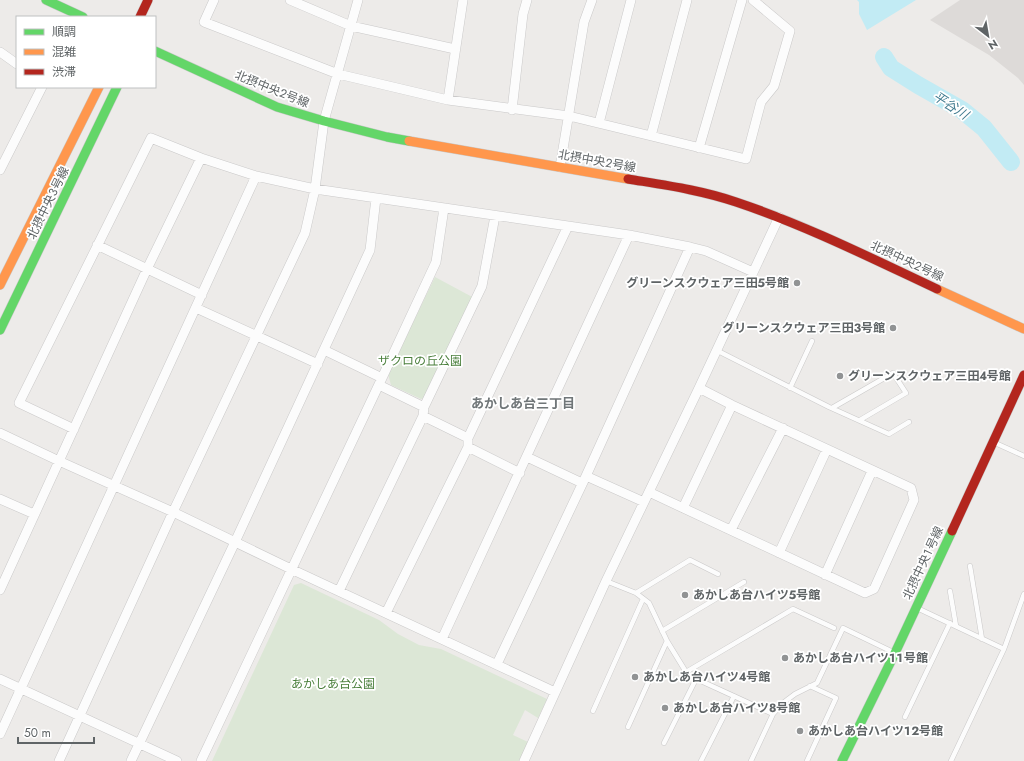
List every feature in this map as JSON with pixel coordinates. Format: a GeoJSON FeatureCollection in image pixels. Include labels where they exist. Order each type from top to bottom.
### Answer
{"type":"FeatureCollection","features":[{"type":"Feature","properties":{"kind":"street"},"geometry":{"type":"LineString","coordinates":[[46,0],[81,16]]}},
{"type":"Feature","properties":{"kind":"street"},"geometry":{"type":"LineString","coordinates":[[140,16],[148,0]]}},
{"type":"Feature","properties":{"kind":"street"},"geometry":{"type":"LineString","coordinates":[[214,0],[204,22],[338,74],[448,100],[512,110],[569,116],[746,159],[761,102],[774,86],[790,31],[753,0]]}},
{"type":"Feature","properties":{"kind":"street"},"geometry":{"type":"LineString","coordinates":[[290,0],[351,26],[455,49]]}},
{"type":"Feature","properties":{"kind":"street"},"geometry":{"type":"LineString","coordinates":[[59,761],[173,512],[305,233],[315,189],[324,121],[358,0]]}},
{"type":"Feature","properties":{"kind":"street"},"geometry":{"type":"LineString","coordinates":[[448,100],[464,0]]}},
{"type":"Feature","properties":{"kind":"street"},"geometry":{"type":"LineString","coordinates":[[512,110],[523,14],[527,0]]}},
{"type":"Feature","properties":{"kind":"street"},"geometry":{"type":"LineString","coordinates":[[560,167],[584,22],[592,0]]}},
{"type":"Feature","properties":{"kind":"street"},"geometry":{"type":"LineString","coordinates":[[599,123],[631,0]]}},
{"type":"Feature","properties":{"kind":"street"},"geometry":{"type":"LineString","coordinates":[[652,136],[687,0]]}},
{"type":"Feature","properties":{"kind":"street"},"geometry":{"type":"LineString","coordinates":[[700,148],[742,0]]}},
{"type":"Feature","properties":{"kind":"street","name":"北摂中央２号線"},"geometry":{"type":"LineString","coordinates":[[156,51],[277,107],[324,121],[387,137],[676,187],[734,201],[779,217],[1024,329]]}},
{"type":"Feature","properties":{"kind":"street"},"geometry":{"type":"LineString","coordinates":[[0,52],[16,63]]}},
{"type":"Feature","properties":{"kind":"street"},"geometry":{"type":"LineString","coordinates":[[0,170],[41,88]]}},
{"type":"Feature","properties":{"kind":"street","name":"北摂中央３号線"},"geometry":{"type":"LineString","coordinates":[[0,285],[98,88]]}},
{"type":"Feature","properties":{"kind":"street","name":"北摂中央３号線"},"geometry":{"type":"LineString","coordinates":[[0,330],[117,88]]}},
{"type":"Feature","properties":{"kind":"street"},"geometry":{"type":"LineString","coordinates":[[74,429],[19,403],[151,138],[201,158],[256,176],[315,189],[629,235],[706,251],[753,272]]}},
{"type":"Feature","properties":{"kind":"street"},"geometry":{"type":"LineString","coordinates":[[0,590],[34,514],[201,158]]}},
{"type":"Feature","properties":{"kind":"street"},"geometry":{"type":"LineString","coordinates":[[1,731],[115,486],[256,176]]}},
{"type":"Feature","properties":{"kind":"street"},"geometry":{"type":"LineString","coordinates":[[131,761],[235,542],[370,250],[376,198]]}},
{"type":"Feature","properties":{"kind":"street"},"geometry":{"type":"LineString","coordinates":[[201,761],[436,262],[444,208]]}},
{"type":"Feature","properties":{"kind":"street"},"geometry":{"type":"LineString","coordinates":[[339,591],[423,416],[424,407],[482,286],[495,216]]}},
{"type":"Feature","properties":{"kind":"street"},"geometry":{"type":"LineString","coordinates":[[524,761],[606,581],[779,217]]}},
{"type":"Feature","properties":{"kind":"street"},"geometry":{"type":"LineString","coordinates":[[386,613],[468,443],[568,226]]}},
{"type":"Feature","properties":{"kind":"street"},"geometry":{"type":"LineString","coordinates":[[442,639],[629,235]]}},
{"type":"Feature","properties":{"kind":"street"},"geometry":{"type":"LineString","coordinates":[[97,245],[202,296]]}},
{"type":"Feature","properties":{"kind":"street"},"geometry":{"type":"LineString","coordinates":[[497,664],[584,480],[690,247]]}},
{"type":"Feature","properties":{"kind":"street"},"geometry":{"type":"LineString","coordinates":[[196,308],[318,364]]}},
{"type":"Feature","properties":{"kind":"street"},"geometry":{"type":"LineString","coordinates":[[324,350],[381,381],[424,407]]}},
{"type":"Feature","properties":{"kind":"street","name":"北摂中央１号線"},"geometry":{"type":"LineString","coordinates":[[842,761],[895,653],[1024,374]]}},
{"type":"Feature","properties":{"kind":"street"},"geometry":{"type":"LineString","coordinates":[[649,492],[865,593],[874,589],[914,500],[911,488],[732,405],[699,388]]}},
{"type":"Feature","properties":{"kind":"street"},"geometry":{"type":"LineString","coordinates":[[683,508],[732,405]]}},
{"type":"Feature","properties":{"kind":"street"},"geometry":{"type":"LineString","coordinates":[[423,416],[520,473]]}},
{"type":"Feature","properties":{"kind":"street"},"geometry":{"type":"LineString","coordinates":[[731,530],[783,428]]}},
{"type":"Feature","properties":{"kind":"street"},"geometry":{"type":"LineString","coordinates":[[0,433],[173,512],[291,569],[555,692]]}},
{"type":"Feature","properties":{"kind":"street"},"geometry":{"type":"LineString","coordinates":[[779,553],[827,449]]}},
{"type":"Feature","properties":{"kind":"street"},"geometry":{"type":"LineString","coordinates":[[527,457],[644,502]]}},
{"type":"Feature","properties":{"kind":"street"},"geometry":{"type":"LineString","coordinates":[[825,575],[872,471]]}},
{"type":"Feature","properties":{"kind":"street"},"geometry":{"type":"LineString","coordinates":[[0,499],[34,514]]}},
{"type":"Feature","properties":{"kind":"street"},"geometry":{"type":"LineString","coordinates":[[0,679],[177,761]]}},
{"type":"Feature","properties":{"kind":"lane"},"geometry":{"type":"LineString","coordinates":[[790,388],[812,340]]}},
{"type":"Feature","properties":{"kind":"lane"},"geometry":{"type":"LineString","coordinates":[[716,350],[790,388],[889,434],[909,422]]}},
{"type":"Feature","properties":{"kind":"lane"},"geometry":{"type":"LineString","coordinates":[[832,408],[893,373],[906,393],[860,420]]}},
{"type":"Feature","properties":{"kind":"lane"},"geometry":{"type":"LineString","coordinates":[[993,442],[1024,456]]}},
{"type":"Feature","properties":{"kind":"lane"},"geometry":{"type":"LineString","coordinates":[[636,593],[690,560],[718,574]]}},
{"type":"Feature","properties":{"kind":"lane"},"geometry":{"type":"LineString","coordinates":[[970,566],[982,639]]}},
{"type":"Feature","properties":{"kind":"lane"},"geometry":{"type":"LineString","coordinates":[[606,581],[636,593],[649,604],[662,631],[686,672],[690,676],[773,714]]}},
{"type":"Feature","properties":{"kind":"lane"},"geometry":{"type":"LineString","coordinates":[[662,631],[744,582]]}},
{"type":"Feature","properties":{"kind":"lane"},"geometry":{"type":"LineString","coordinates":[[950,591],[956,626]]}},
{"type":"Feature","properties":{"kind":"lane"},"geometry":{"type":"LineString","coordinates":[[951,761],[1004,649],[1024,594]]}},
{"type":"Feature","properties":{"kind":"lane"},"geometry":{"type":"LineString","coordinates":[[593,711],[642,599]]}},
{"type":"Feature","properties":{"kind":"lane"},"geometry":{"type":"LineString","coordinates":[[916,608],[1004,649]]}},
{"type":"Feature","properties":{"kind":"lane"},"geometry":{"type":"LineString","coordinates":[[686,672],[792,609],[834,628]]}},
{"type":"Feature","properties":{"kind":"lane"},"geometry":{"type":"LineString","coordinates":[[905,717],[950,624]]}},
{"type":"Feature","properties":{"kind":"lane"},"geometry":{"type":"LineString","coordinates":[[751,761],[773,714],[789,699],[817,683],[843,628],[895,653]]}},
{"type":"Feature","properties":{"kind":"lane"},"geometry":{"type":"LineString","coordinates":[[628,727],[668,641]]}},
{"type":"Feature","properties":{"kind":"lane"},"geometry":{"type":"LineString","coordinates":[[664,744],[696,679]]}},
{"type":"Feature","properties":{"kind":"lane"},"geometry":{"type":"LineString","coordinates":[[807,761],[836,698],[810,686]]}},
{"type":"Feature","properties":{"kind":"lane"},"geometry":{"type":"LineString","coordinates":[[700,761],[734,696]]}},
{"type":"Feature","properties":{"kind":"shaded area"},"geometry":{"type":"Polygon","coordinates":[[[960,0],[1024,0],[1024,85],[1018,78],[989,55],[930,20],[960,0]]]}},
{"type":"Feature","properties":{"kind":"green space","name":"ザクロの丘公園"},"geometry":{"type":"Polygon","coordinates":[[[435,277],[476,299],[430,396],[421,399],[391,385],[388,374],[435,277]]]}},
{"type":"Feature","properties":{"kind":"green space","name":"あかしあ台公園"},"geometry":{"type":"Polygon","coordinates":[[[301,583],[379,620],[398,634],[419,645],[441,649],[547,699],[538,718],[525,710],[513,735],[528,742],[519,761],[212,761],[294,585],[301,583]]]}},
{"type":"Feature","properties":{"kind":"water"},"geometry":{"type":"Polygon","coordinates":[[[857,0],[916,0],[867,30],[859,14],[859,2],[857,0]]]}},
{"type":"Feature","properties":{"kind":"waterway","name":"平谷川"},"geometry":{"type":"LineString","coordinates":[[884,57],[891,68],[962,110],[984,128],[1011,162]]}},
{"type":"Feature","properties":{"kind":"traffic: fast"},"geometry":{"type":"LineString","coordinates":[[46,0],[81,16]]}},
{"type":"Feature","properties":{"kind":"traffic: fast"},"geometry":{"type":"LineString","coordinates":[[156,51],[277,107],[324,121],[409,141]]}},
{"type":"Feature","properties":{"kind":"traffic: fast"},"geometry":{"type":"LineString","coordinates":[[0,330],[117,88]]}},
{"type":"Feature","properties":{"kind":"traffic: fast"},"geometry":{"type":"LineString","coordinates":[[842,761],[895,653],[952,531]]}},
{"type":"Feature","properties":{"kind":"traffic: slow"},"geometry":{"type":"LineString","coordinates":[[0,285],[98,88]]}},
{"type":"Feature","properties":{"kind":"traffic: slow"},"geometry":{"type":"LineString","coordinates":[[409,141],[628,179]]}},
{"type":"Feature","properties":{"kind":"traffic: slow"},"geometry":{"type":"LineString","coordinates":[[937,289],[1024,329]]}},
{"type":"Feature","properties":{"kind":"traffic: jam"},"geometry":{"type":"LineString","coordinates":[[140,16],[148,0]]}},
{"type":"Feature","properties":{"kind":"traffic: jam"},"geometry":{"type":"LineString","coordinates":[[628,179],[709,194],[762,211],[838,242],[937,289]]}},
{"type":"Feature","properties":{"kind":"traffic: jam"},"geometry":{"type":"LineString","coordinates":[[952,531],[1024,375]]}},
{"type":"Feature","properties":{"kind":"place","name":"グリーンスクウェア三田５号館"},"geometry":{"type":"Point","coordinates":[797,283]}},
{"type":"Feature","properties":{"kind":"place","name":"グリーンスクウェア三田３号館"},"geometry":{"type":"Point","coordinates":[893,328]}},
{"type":"Feature","properties":{"kind":"place","name":"グリーンスクウェア三田４号館"},"geometry":{"type":"Point","coordinates":[840,376]}},
{"type":"Feature","properties":{"kind":"place","name":"あかしあ台ハイツ５号館"},"geometry":{"type":"Point","coordinates":[685,595]}},
{"type":"Feature","properties":{"kind":"place","name":"あかしあ台ハイツ１１号館"},"geometry":{"type":"Point","coordinates":[785,658]}},
{"type":"Feature","properties":{"kind":"place","name":"あかしあ台ハイツ４号館"},"geometry":{"type":"Point","coordinates":[635,677]}},
{"type":"Feature","properties":{"kind":"place","name":"あかしあ台ハイツ８号館"},"geometry":{"type":"Point","coordinates":[665,708]}},
{"type":"Feature","properties":{"kind":"place","name":"あかしあ台ハイツ１２号館"},"geometry":{"type":"Point","coordinates":[800,731]}},
{"type":"Feature","properties":{"kind":"district","name":"あかしあ台三丁目"},"geometry":{"type":"Point","coordinates":[523,403]}}]}
